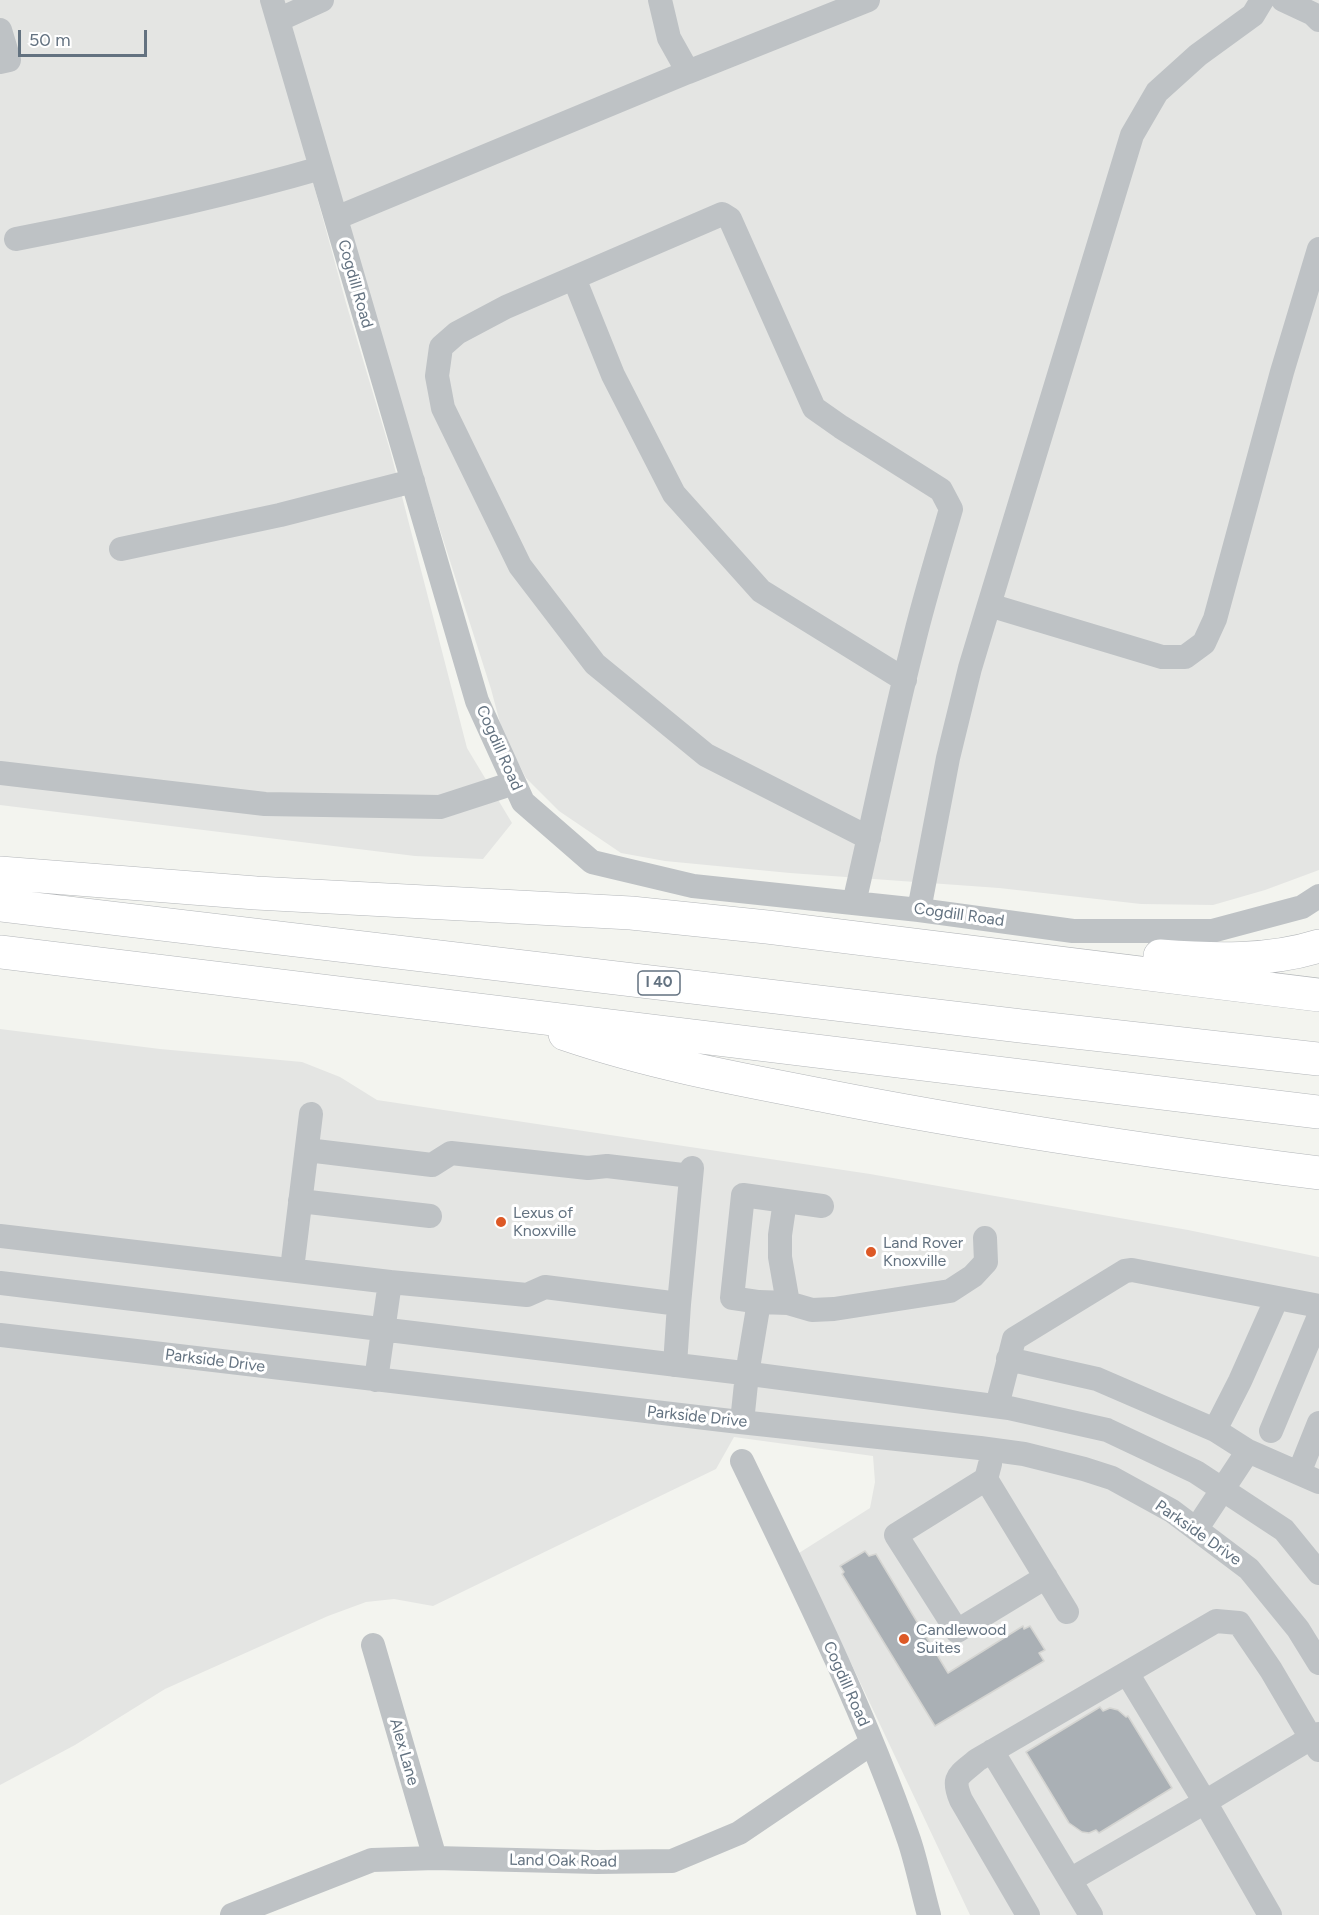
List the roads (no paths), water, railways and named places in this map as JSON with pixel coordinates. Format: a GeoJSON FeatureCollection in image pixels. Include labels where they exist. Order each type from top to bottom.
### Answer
{"type":"FeatureCollection","features":[{"type":"Feature","properties":{"kind":"highway"},"geometry":{"type":"LineString","coordinates":[[0,873],[267,894],[841,926],[1187,958],[1275,956],[1319,946]]}},
{"type":"Feature","properties":{"kind":"highway","name":"I 40"},"geometry":{"type":"LineString","coordinates":[[0,904],[1021,1026],[1319,1059]]}},
{"type":"Feature","properties":{"kind":"highway"},"geometry":{"type":"LineString","coordinates":[[631,913],[767,927],[1319,995]]}},
{"type":"Feature","properties":{"kind":"highway"},"geometry":{"type":"LineString","coordinates":[[0,952],[1319,1112]]}},
{"type":"Feature","properties":{"kind":"highway"},"geometry":{"type":"LineString","coordinates":[[495,1011],[615,1051],[714,1074],[901,1111],[1029,1132],[1319,1173]]}},
{"type":"Feature","properties":{"kind":"street"},"geometry":{"type":"LineString","coordinates":[[275,10],[322,0]]}},
{"type":"Feature","properties":{"kind":"street"},"geometry":{"type":"LineString","coordinates":[[660,0],[669,38],[688,72]]}},
{"type":"Feature","properties":{"kind":"street"},"geometry":{"type":"LineString","coordinates":[[336,218],[868,0]]}},
{"type":"Feature","properties":{"kind":"street"},"geometry":{"type":"LineString","coordinates":[[919,910],[948,758],[970,668],[1132,135],[1157,92],[1198,55],[1253,15],[1262,0]]}},
{"type":"Feature","properties":{"kind":"street"},"geometry":{"type":"LineString","coordinates":[[1283,0],[1313,14],[1319,20]]}},
{"type":"Feature","properties":{"kind":"street","name":"Cogdill Road"},"geometry":{"type":"LineString","coordinates":[[275,10],[477,701],[523,802],[592,862],[693,886],[919,910],[1073,931],[1212,931],[1302,907],[1319,896]]}},
{"type":"Feature","properties":{"kind":"street"},"geometry":{"type":"LineString","coordinates":[[0,30],[9,60],[0,62]]}},
{"type":"Feature","properties":{"kind":"street"},"geometry":{"type":"LineString","coordinates":[[16,238],[134,216],[321,168]]}},
{"type":"Feature","properties":{"kind":"street"},"geometry":{"type":"LineString","coordinates":[[854,903],[869,838],[913,645],[951,509],[941,490],[814,408],[730,219],[722,214],[506,307],[457,333],[441,347],[437,376],[443,408],[520,566],[595,664],[706,755],[869,838]]}},
{"type":"Feature","properties":{"kind":"street"},"geometry":{"type":"LineString","coordinates":[[989,605],[1162,657],[1185,657],[1204,644],[1215,619],[1282,372],[1319,249]]}},
{"type":"Feature","properties":{"kind":"street"},"geometry":{"type":"LineString","coordinates":[[574,278],[613,375],[674,495],[761,591],[905,680]]}},
{"type":"Feature","properties":{"kind":"street"},"geometry":{"type":"LineString","coordinates":[[122,549],[280,515],[413,481]]}},
{"type":"Feature","properties":{"kind":"street"},"geometry":{"type":"LineString","coordinates":[[0,773],[265,804],[440,807],[514,783]]}},
{"type":"Feature","properties":{"kind":"street"},"geometry":{"type":"LineString","coordinates":[[292,1269],[311,1114]]}},
{"type":"Feature","properties":{"kind":"street"},"geometry":{"type":"LineString","coordinates":[[306,1150],[432,1165],[451,1153],[588,1168],[607,1166],[692,1172],[675,1365]]}},
{"type":"Feature","properties":{"kind":"street"},"geometry":{"type":"LineString","coordinates":[[822,1206],[743,1195],[732,1298],[788,1304],[812,1310],[834,1310],[950,1291],[973,1276],[986,1262],[985,1238]]}},
{"type":"Feature","properties":{"kind":"street"},"geometry":{"type":"LineString","coordinates":[[300,1201],[429,1216]]}},
{"type":"Feature","properties":{"kind":"street"},"geometry":{"type":"LineString","coordinates":[[785,1201],[780,1235],[780,1257],[788,1304]]}},
{"type":"Feature","properties":{"kind":"street"},"geometry":{"type":"LineString","coordinates":[[0,1236],[527,1295],[545,1287],[679,1304]]}},
{"type":"Feature","properties":{"kind":"street"},"geometry":{"type":"LineString","coordinates":[[997,1406],[1014,1339],[1125,1271],[1132,1270],[1319,1306]]}},
{"type":"Feature","properties":{"kind":"street"},"geometry":{"type":"LineString","coordinates":[[376,1380],[390,1281]]}},
{"type":"Feature","properties":{"kind":"street"},"geometry":{"type":"LineString","coordinates":[[0,1283],[997,1406],[1107,1430],[1196,1472],[1284,1530],[1319,1573]]}},
{"type":"Feature","properties":{"kind":"street"},"geometry":{"type":"LineString","coordinates":[[1215,1430],[1277,1298]]}},
{"type":"Feature","properties":{"kind":"street"},"geometry":{"type":"LineString","coordinates":[[742,1422],[759,1302]]}},
{"type":"Feature","properties":{"kind":"street"},"geometry":{"type":"LineString","coordinates":[[1271,1431],[1319,1316]]}},
{"type":"Feature","properties":{"kind":"street","name":"Parkside Drive"},"geometry":{"type":"LineString","coordinates":[[0,1335],[994,1450],[1084,1469],[1112,1478],[1172,1511],[1249,1569],[1298,1629],[1319,1663]]}},
{"type":"Feature","properties":{"kind":"street"},"geometry":{"type":"LineString","coordinates":[[1008,1359],[1097,1378],[1215,1430],[1248,1451],[1312,1480],[1319,1423]]}},
{"type":"Feature","properties":{"kind":"street"},"geometry":{"type":"LineString","coordinates":[[994,1450],[986,1479],[896,1535],[957,1630],[1046,1577]]}},
{"type":"Feature","properties":{"kind":"street"},"geometry":{"type":"LineString","coordinates":[[1197,1528],[1248,1451]]}},
{"type":"Feature","properties":{"kind":"street","name":"Cogdill Road"},"geometry":{"type":"LineString","coordinates":[[742,1461],[801,1583],[872,1743],[910,1842],[929,1915]]}},
{"type":"Feature","properties":{"kind":"street"},"geometry":{"type":"LineString","coordinates":[[986,1479],[1067,1612]]}},
{"type":"Feature","properties":{"kind":"street"},"geometry":{"type":"LineString","coordinates":[[1028,1915],[961,1800],[955,1786],[958,1777],[977,1760],[1216,1621],[1239,1623],[1316,1741],[1070,1880]]}},
{"type":"Feature","properties":{"kind":"street","name":"Alex Lane"},"geometry":{"type":"LineString","coordinates":[[373,1645],[435,1858]]}},
{"type":"Feature","properties":{"kind":"street"},"geometry":{"type":"LineString","coordinates":[[1127,1673],[1270,1915]]}},
{"type":"Feature","properties":{"kind":"street","name":"Land Oak Road"},"geometry":{"type":"LineString","coordinates":[[232,1915],[372,1860],[435,1858],[597,1862],[672,1861],[739,1833],[872,1743]]}},
{"type":"Feature","properties":{"kind":"street"},"geometry":{"type":"LineString","coordinates":[[992,1751],[1091,1915]]}},
{"type":"Feature","properties":{"kind":"place","name":"Lexus of Knoxville"},"geometry":{"type":"Point","coordinates":[501,1222]}},
{"type":"Feature","properties":{"kind":"place","name":"Land Rover Knoxville"},"geometry":{"type":"Point","coordinates":[871,1252]}},
{"type":"Feature","properties":{"kind":"place","name":"Candlewood Suites"},"geometry":{"type":"Point","coordinates":[904,1639]}}]}
